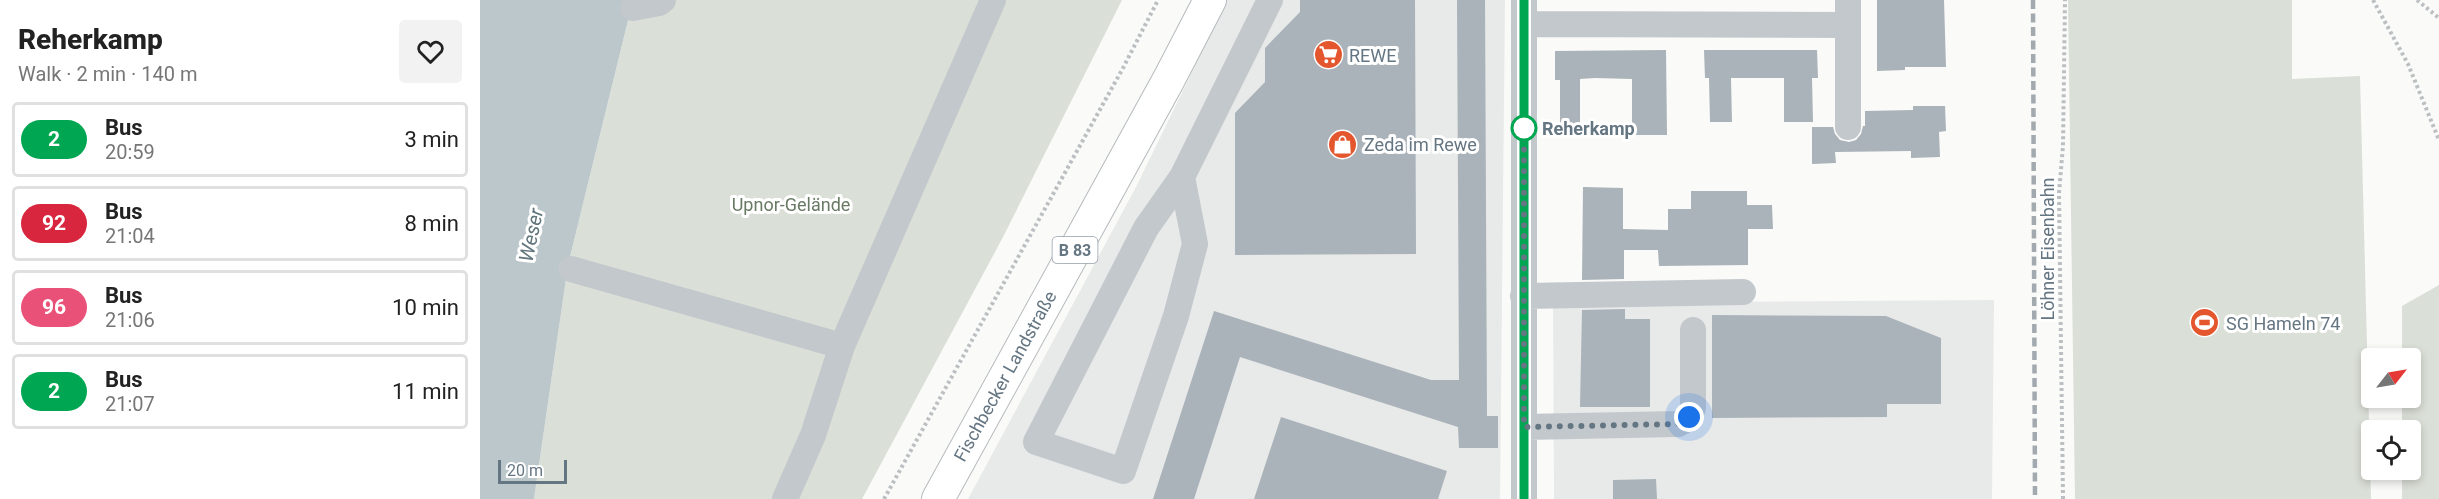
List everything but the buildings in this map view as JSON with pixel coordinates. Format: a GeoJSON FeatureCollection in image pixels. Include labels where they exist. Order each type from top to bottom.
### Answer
{"type":"FeatureCollection","features":[{"type":"Feature","properties":{"kind":"main road","name":"Fischbecker Landstraße"},"geometry":{"type":"LineString","coordinates":[[938,499],[1169,79],[1209,0]]}},
{"type":"Feature","properties":{"kind":"street"},"geometry":{"type":"LineString","coordinates":[[633,8],[659,3],[663,0]]}},
{"type":"Feature","properties":{"kind":"street"},"geometry":{"type":"LineString","coordinates":[[785,499],[813,435],[842,346],[993,0]]}},
{"type":"Feature","properties":{"kind":"street"},"geometry":{"type":"LineString","coordinates":[[1182,177],[1195,244],[1176,316],[1123,471],[1036,442],[1146,228],[1182,177],[1270,0]]}},
{"type":"Feature","properties":{"kind":"street"},"geometry":{"type":"LineString","coordinates":[[1524,499],[1524,12],[1847,12],[1848,127]]}},
{"type":"Feature","properties":{"kind":"street"},"geometry":{"type":"LineString","coordinates":[[571,270],[842,346]]}},
{"type":"Feature","properties":{"kind":"street"},"geometry":{"type":"LineString","coordinates":[[1523,296],[1743,292]]}},
{"type":"Feature","properties":{"kind":"street"},"geometry":{"type":"LineString","coordinates":[[1524,427],[1678,424],[1684,421],[1689,417],[1693,408],[1693,330]]}},
{"type":"Feature","properties":{"kind":"path"},"geometry":{"type":"LineString","coordinates":[[884,499],[1118,78],[1158,0]]}},
{"type":"Feature","properties":{"kind":"path","name":"Löhner Eisenbahn"},"geometry":{"type":"LineString","coordinates":[[2063,499],[2059,193],[2063,146],[2065,0]]}},
{"type":"Feature","properties":{"kind":"path"},"geometry":{"type":"LineString","coordinates":[[2373,0],[2408,64],[2439,140]]}},
{"type":"Feature","properties":{"kind":"path"},"geometry":{"type":"LineString","coordinates":[[2417,0],[2439,18]]}},
{"type":"Feature","properties":{"kind":"shaded area"},"geometry":{"type":"Polygon","coordinates":[[[1227,0],[1505,0],[1500,499],[968,499],[1136,187],[1227,0]]]}},
{"type":"Feature","properties":{"kind":"shaded area"},"geometry":{"type":"Polygon","coordinates":[[[1994,300],[1992,499],[1554,499],[1553,303],[1994,300]]]}},
{"type":"Feature","properties":{"kind":"green space","name":"Upnor-Gelände"},"geometry":{"type":"Polygon","coordinates":[[[633,0],[1122,0],[1002,239],[862,499],[534,499],[568,265],[633,0]]]}},
{"type":"Feature","properties":{"kind":"green space","name":"SG Hameln 74"},"geometry":{"type":"Polygon","coordinates":[[[2068,0],[2292,0],[2292,79],[2360,76],[2367,348],[2361,348],[2361,408],[2369,408],[2369,420],[2361,420],[2361,480],[2371,480],[2371,499],[2075,499],[2068,0]]]}},
{"type":"Feature","properties":{"kind":"green space"},"geometry":{"type":"Polygon","coordinates":[[[2439,285],[2439,499],[2402,499],[2402,480],[2421,480],[2421,420],[2402,420],[2402,408],[2421,408],[2421,348],[2402,348],[2402,306],[2439,285]]]}},
{"type":"Feature","properties":{"kind":"water","name":"Weser"},"geometry":{"type":"Polygon","coordinates":[[[480,0],[633,0],[568,265],[534,499],[480,499],[480,0]]]}},
{"type":"Feature","properties":{"kind":"railway"},"geometry":{"type":"LineString","coordinates":[[2033,0],[2035,499]]}},
{"type":"Feature","properties":{"kind":"bus line","name":"2"},"geometry":{"type":"LineString","coordinates":[[1524,0],[1524,499]]}},
{"type":"Feature","properties":{"kind":"place","name":"REWE"},"geometry":{"type":"Point","coordinates":[1328,55]}},
{"type":"Feature","properties":{"kind":"place","name":"Reherkamp"},"geometry":{"type":"Point","coordinates":[1524,128]}},
{"type":"Feature","properties":{"kind":"place","name":"Zeda im Rewe"},"geometry":{"type":"Point","coordinates":[1343,144]}},
{"type":"Feature","properties":{"kind":"place","name":"SG Hameln 74"},"geometry":{"type":"Point","coordinates":[2205,323]}},
{"type":"Feature","properties":{"kind":"route"},"geometry":{"type":"LineString","coordinates":[[1524,128],[1524,427],[1678,424],[1689,417]]}}]}
